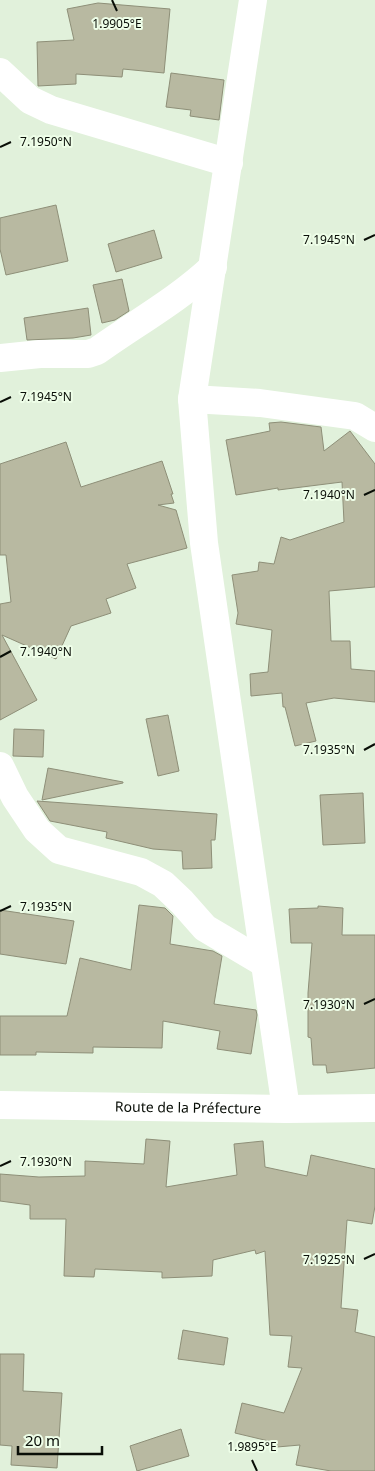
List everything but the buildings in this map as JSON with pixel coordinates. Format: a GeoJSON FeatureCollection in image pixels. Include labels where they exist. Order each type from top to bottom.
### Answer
{"type":"FeatureCollection","features":[{"type":"Feature","properties":{"kind":"street"},"geometry":{"type":"LineString","coordinates":[[253,0],[192,399],[204,543],[286,1109]]}},
{"type":"Feature","properties":{"kind":"street"},"geometry":{"type":"LineString","coordinates":[[0,72],[30,100],[51,110],[229,163]]}},
{"type":"Feature","properties":{"kind":"street"},"geometry":{"type":"LineString","coordinates":[[0,358],[40,354],[88,354],[97,351],[176,298],[213,267]]}},
{"type":"Feature","properties":{"kind":"street"},"geometry":{"type":"LineString","coordinates":[[192,399],[260,403],[355,416],[375,428]]}},
{"type":"Feature","properties":{"kind":"street"},"geometry":{"type":"LineString","coordinates":[[0,766],[14,797],[37,830],[60,850],[141,872],[163,884],[205,928],[264,963]]}},
{"type":"Feature","properties":{"kind":"street","name":"Route de la Préfecture"},"geometry":{"type":"LineString","coordinates":[[0,1105],[286,1109],[375,1108]]}}]}
